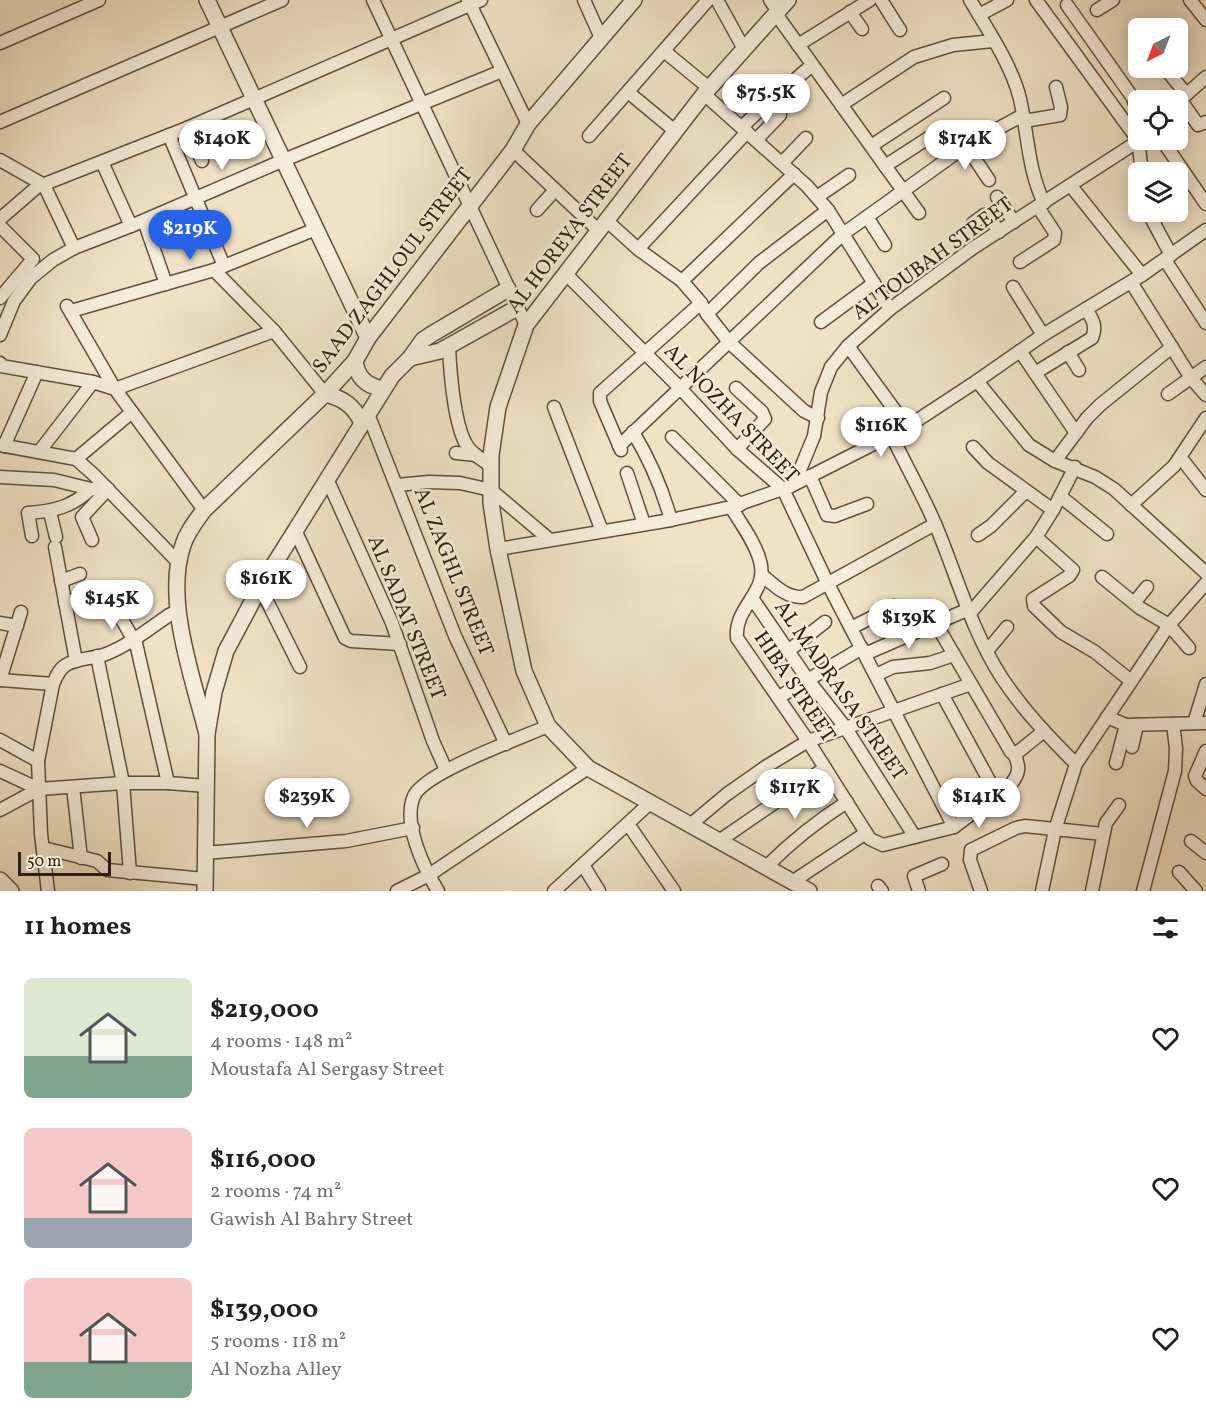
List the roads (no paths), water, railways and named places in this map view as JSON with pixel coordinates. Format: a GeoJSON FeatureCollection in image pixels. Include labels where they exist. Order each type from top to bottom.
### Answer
{"type":"FeatureCollection","features":[{"type":"Feature","properties":{"kind":"street"},"geometry":{"type":"LineString","coordinates":[[0,44],[99,0]]}},
{"type":"Feature","properties":{"kind":"street"},"geometry":{"type":"LineString","coordinates":[[207,0],[368,339]]}},
{"type":"Feature","properties":{"kind":"street"},"geometry":{"type":"LineString","coordinates":[[0,122],[282,0]]}},
{"type":"Feature","properties":{"kind":"street"},"geometry":{"type":"LineString","coordinates":[[373,0],[526,325]]}},
{"type":"Feature","properties":{"kind":"street"},"geometry":{"type":"LineString","coordinates":[[584,0],[601,38]]}},
{"type":"Feature","properties":{"kind":"street","name":"SAAD ZAGHLOUL STREET"},"geometry":{"type":"LineString","coordinates":[[207,734],[177,611],[178,562],[183,543],[192,525],[204,510],[325,394],[355,360],[368,339],[513,150],[528,124],[634,0]]}},
{"type":"Feature","properties":{"kind":"street"},"geometry":{"type":"LineString","coordinates":[[590,136],[708,0]]}},
{"type":"Feature","properties":{"kind":"street"},"geometry":{"type":"LineString","coordinates":[[717,0],[744,49]]}},
{"type":"Feature","properties":{"kind":"street"},"geometry":{"type":"LineString","coordinates":[[798,45],[870,0]]}},
{"type":"Feature","properties":{"kind":"street"},"geometry":{"type":"LineString","coordinates":[[880,0],[900,30]]}},
{"type":"Feature","properties":{"kind":"street"},"geometry":{"type":"LineString","coordinates":[[970,0],[1016,83],[1032,175],[1041,205],[1056,237],[1051,243],[1020,262]]}},
{"type":"Feature","properties":{"kind":"street"},"geometry":{"type":"LineString","coordinates":[[979,15],[1008,0]]}},
{"type":"Feature","properties":{"kind":"street"},"geometry":{"type":"LineString","coordinates":[[1036,0],[1128,125]]}},
{"type":"Feature","properties":{"kind":"street"},"geometry":{"type":"LineString","coordinates":[[1097,10],[1113,0]]}},
{"type":"Feature","properties":{"kind":"street"},"geometry":{"type":"LineString","coordinates":[[0,219],[29,191],[187,128],[473,2],[502,71],[528,124]]}},
{"type":"Feature","properties":{"kind":"street"},"geometry":{"type":"LineString","coordinates":[[1197,2],[1206,20]]}},
{"type":"Feature","properties":{"kind":"street"},"geometry":{"type":"LineString","coordinates":[[1066,5],[1128,91]]}},
{"type":"Feature","properties":{"kind":"street"},"geometry":{"type":"LineString","coordinates":[[778,6],[798,45],[919,213]]}},
{"type":"Feature","properties":{"kind":"street","name":"AL HOREYA STREET"},"geometry":{"type":"LineString","coordinates":[[778,6],[675,131],[526,325],[498,407],[491,466],[491,503],[498,549],[524,671],[548,726],[588,768],[808,891]]}},
{"type":"Feature","properties":{"kind":"street"},"geometry":{"type":"LineString","coordinates":[[850,12],[862,29]]}},
{"type":"Feature","properties":{"kind":"street"},"geometry":{"type":"LineString","coordinates":[[841,105],[914,57],[953,45],[993,41]]}},
{"type":"Feature","properties":{"kind":"street"},"geometry":{"type":"LineString","coordinates":[[664,51],[817,197],[828,210],[890,309]]}},
{"type":"Feature","properties":{"kind":"street"},"geometry":{"type":"LineString","coordinates":[[797,78],[812,65]]}},
{"type":"Feature","properties":{"kind":"street"},"geometry":{"type":"LineString","coordinates":[[0,335],[14,301],[32,278],[53,260],[74,248],[144,221],[284,160],[502,71]]}},
{"type":"Feature","properties":{"kind":"street"},"geometry":{"type":"LineString","coordinates":[[1188,92],[1206,77]]}},
{"type":"Feature","properties":{"kind":"street"},"geometry":{"type":"LineString","coordinates":[[828,210],[645,353],[600,393],[598,397],[620,448],[633,432],[843,234],[966,146],[1023,118],[1060,115],[1061,107],[1056,87]]}},
{"type":"Feature","properties":{"kind":"street"},"geometry":{"type":"LineString","coordinates":[[628,92],[675,131]]}},
{"type":"Feature","properties":{"kind":"street"},"geometry":{"type":"LineString","coordinates":[[871,146],[944,98]]}},
{"type":"Feature","properties":{"kind":"street"},"geometry":{"type":"LineString","coordinates":[[638,249],[748,133],[768,102]]}},
{"type":"Feature","properties":{"kind":"street"},"geometry":{"type":"LineString","coordinates":[[1188,109],[1198,125],[1206,122]]}},
{"type":"Feature","properties":{"kind":"street"},"geometry":{"type":"LineString","coordinates":[[748,133],[780,115]]}},
{"type":"Feature","properties":{"kind":"street"},"geometry":{"type":"LineString","coordinates":[[187,128],[202,161]]}},
{"type":"Feature","properties":{"kind":"street"},"geometry":{"type":"LineString","coordinates":[[885,166],[936,133]]}},
{"type":"Feature","properties":{"kind":"street"},"geometry":{"type":"LineString","coordinates":[[170,135],[197,199],[219,268],[325,394],[344,400],[365,419]]}},
{"type":"Feature","properties":{"kind":"street"},"geometry":{"type":"LineString","coordinates":[[782,163],[806,138]]}},
{"type":"Feature","properties":{"kind":"street"},"geometry":{"type":"LineString","coordinates":[[966,146],[989,180]]}},
{"type":"Feature","properties":{"kind":"street","name":"AL TOUBAH STREET"},"geometry":{"type":"LineString","coordinates":[[787,487],[808,453],[818,418],[821,392],[831,367],[848,346],[890,309],[973,248],[1128,147]]}},
{"type":"Feature","properties":{"kind":"street"},"geometry":{"type":"LineString","coordinates":[[513,150],[555,190],[682,281],[729,342],[804,411],[818,418]]}},
{"type":"Feature","properties":{"kind":"street"},"geometry":{"type":"LineString","coordinates":[[1169,150],[1206,204]]}},
{"type":"Feature","properties":{"kind":"street"},"geometry":{"type":"LineString","coordinates":[[0,161],[44,185],[74,248]]}},
{"type":"Feature","properties":{"kind":"street"},"geometry":{"type":"LineString","coordinates":[[102,162],[131,226]]}},
{"type":"Feature","properties":{"kind":"street"},"geometry":{"type":"LineString","coordinates":[[682,281],[794,174]]}},
{"type":"Feature","properties":{"kind":"street"},"geometry":{"type":"LineString","coordinates":[[817,197],[849,175]]}},
{"type":"Feature","properties":{"kind":"street"},"geometry":{"type":"LineString","coordinates":[[1071,186],[1136,279],[1172,347],[1191,378],[1206,395]]}},
{"type":"Feature","properties":{"kind":"street"},"geometry":{"type":"LineString","coordinates":[[537,210],[555,190]]}},
{"type":"Feature","properties":{"kind":"street"},"geometry":{"type":"LineString","coordinates":[[997,197],[1014,222]]}},
{"type":"Feature","properties":{"kind":"street"},"geometry":{"type":"LineString","coordinates":[[973,223],[984,215],[988,215],[999,232]]}},
{"type":"Feature","properties":{"kind":"street"},"geometry":{"type":"LineString","coordinates":[[867,217],[885,244]]}},
{"type":"Feature","properties":{"kind":"street"},"geometry":{"type":"LineString","coordinates":[[144,221],[166,284]]}},
{"type":"Feature","properties":{"kind":"street"},"geometry":{"type":"LineString","coordinates":[[1152,222],[1168,258],[1206,323]]}},
{"type":"Feature","properties":{"kind":"street"},"geometry":{"type":"LineString","coordinates":[[0,226],[33,259],[2,291]]}},
{"type":"Feature","properties":{"kind":"street"},"geometry":{"type":"LineString","coordinates":[[204,510],[115,389],[69,309],[219,268],[316,229]]}},
{"type":"Feature","properties":{"kind":"street"},"geometry":{"type":"LineString","coordinates":[[498,549],[671,520],[735,506],[787,487],[907,427],[1043,335],[1168,258],[1206,230]]}},
{"type":"Feature","properties":{"kind":"street","name":"AL NOZHA STREET"},"geometry":{"type":"LineString","coordinates":[[565,273],[680,388],[737,449],[787,487],[828,584],[954,827]]}},
{"type":"Feature","properties":{"kind":"street"},"geometry":{"type":"LineString","coordinates":[[821,322],[874,283]]}},
{"type":"Feature","properties":{"kind":"street"},"geometry":{"type":"LineString","coordinates":[[1013,287],[1043,335]]}},
{"type":"Feature","properties":{"kind":"street"},"geometry":{"type":"LineString","coordinates":[[43,848],[97,861],[107,870],[205,885],[207,734],[214,692],[226,651],[260,587],[392,376],[410,358],[423,340],[508,289]]}},
{"type":"Feature","properties":{"kind":"street"},"geometry":{"type":"LineString","coordinates":[[410,358],[430,354],[449,346],[517,308]]}},
{"type":"Feature","properties":{"kind":"street"},"geometry":{"type":"LineString","coordinates":[[1035,373],[1092,338],[1095,330],[1094,321],[1086,309]]}},
{"type":"Feature","properties":{"kind":"street"},"geometry":{"type":"LineString","coordinates":[[0,366],[93,382],[115,389],[274,331]]}},
{"type":"Feature","properties":{"kind":"street"},"geometry":{"type":"LineString","coordinates":[[449,346],[452,387],[463,437],[470,450],[491,466]]}},
{"type":"Feature","properties":{"kind":"street"},"geometry":{"type":"LineString","coordinates":[[848,346],[907,427]]}},
{"type":"Feature","properties":{"kind":"street"},"geometry":{"type":"LineString","coordinates":[[1055,461],[1100,405],[1172,347]]}},
{"type":"Feature","properties":{"kind":"street"},"geometry":{"type":"LineString","coordinates":[[1020,351],[1076,433]]}},
{"type":"Feature","properties":{"kind":"street"},"geometry":{"type":"LineString","coordinates":[[1068,352],[1079,370]]}},
{"type":"Feature","properties":{"kind":"street"},"geometry":{"type":"LineString","coordinates":[[355,360],[360,377],[374,388],[383,389]]}},
{"type":"Feature","properties":{"kind":"street"},"geometry":{"type":"LineString","coordinates":[[1168,394],[1206,367]]}},
{"type":"Feature","properties":{"kind":"street"},"geometry":{"type":"LineString","coordinates":[[37,372],[2,445],[76,459],[86,466],[178,562]]}},
{"type":"Feature","properties":{"kind":"street"},"geometry":{"type":"LineString","coordinates":[[977,381],[1029,445],[1055,461],[1074,467],[1114,489],[1206,573]]}},
{"type":"Feature","properties":{"kind":"street"},"geometry":{"type":"LineString","coordinates":[[39,452],[93,382]]}},
{"type":"Feature","properties":{"kind":"street"},"geometry":{"type":"LineString","coordinates":[[736,388],[762,412],[765,419],[737,449]]}},
{"type":"Feature","properties":{"kind":"street"},"geometry":{"type":"LineString","coordinates":[[554,407],[602,531]]}},
{"type":"Feature","properties":{"kind":"street"},"geometry":{"type":"LineString","coordinates":[[76,459],[132,412]]}},
{"type":"Feature","properties":{"kind":"street"},"geometry":{"type":"LineString","coordinates":[[1131,505],[1181,458],[1206,418]]}},
{"type":"Feature","properties":{"kind":"street","name":"AL ZAGHL STREET"},"geometry":{"type":"LineString","coordinates":[[365,419],[397,485],[455,636],[506,744]]}},
{"type":"Feature","properties":{"kind":"street"},"geometry":{"type":"LineString","coordinates":[[633,432],[662,489],[671,520]]}},
{"type":"Feature","properties":{"kind":"street"},"geometry":{"type":"LineString","coordinates":[[892,436],[935,524],[987,651],[1001,676],[1023,708],[1076,764]]}},
{"type":"Feature","properties":{"kind":"street"},"geometry":{"type":"LineString","coordinates":[[672,437],[735,506],[760,561],[762,575],[795,597],[802,597],[828,584],[935,524]]}},
{"type":"Feature","properties":{"kind":"street"},"geometry":{"type":"LineString","coordinates":[[973,447],[988,463],[1053,510]]}},
{"type":"Feature","properties":{"kind":"street"},"geometry":{"type":"LineString","coordinates":[[456,453],[476,455]]}},
{"type":"Feature","properties":{"kind":"street"},"geometry":{"type":"LineString","coordinates":[[1181,458],[1206,490]]}},
{"type":"Feature","properties":{"kind":"street"},"geometry":{"type":"LineString","coordinates":[[779,697],[863,651],[970,611],[1036,537],[1053,510],[1074,467]]}},
{"type":"Feature","properties":{"kind":"street"},"geometry":{"type":"LineString","coordinates":[[627,473],[644,524]]}},
{"type":"Feature","properties":{"kind":"street"},"geometry":{"type":"LineString","coordinates":[[810,476],[826,515],[835,516],[867,504]]}},
{"type":"Feature","properties":{"kind":"street"},"geometry":{"type":"LineString","coordinates":[[0,477],[54,480],[91,489],[108,489]]}},
{"type":"Feature","properties":{"kind":"street","name":"AL SADAT STREET"},"geometry":{"type":"LineString","coordinates":[[328,481],[400,644],[433,741],[446,770]]}},
{"type":"Feature","properties":{"kind":"street"},"geometry":{"type":"LineString","coordinates":[[397,485],[429,482],[460,483],[491,490],[550,540]]}},
{"type":"Feature","properties":{"kind":"street"},"geometry":{"type":"LineString","coordinates":[[32,536],[28,514],[50,512],[73,503],[91,489]]}},
{"type":"Feature","properties":{"kind":"street"},"geometry":{"type":"LineString","coordinates":[[92,540],[82,517],[108,489]]}},
{"type":"Feature","properties":{"kind":"street"},"geometry":{"type":"LineString","coordinates":[[978,535],[991,526],[1026,491]]}},
{"type":"Feature","properties":{"kind":"street"},"geometry":{"type":"LineString","coordinates":[[1060,496],[1107,534]]}},
{"type":"Feature","properties":{"kind":"street"},"geometry":{"type":"LineString","coordinates":[[50,512],[76,661]]}},
{"type":"Feature","properties":{"kind":"street"},"geometry":{"type":"LineString","coordinates":[[296,532],[345,638],[356,642],[400,644]]}},
{"type":"Feature","properties":{"kind":"street"},"geometry":{"type":"LineString","coordinates":[[1036,537],[1073,570],[1069,576],[1033,599],[1034,606],[1061,632],[1087,647],[1131,681]]}},
{"type":"Feature","properties":{"kind":"street"},"geometry":{"type":"LineString","coordinates":[[61,581],[80,574]]}},
{"type":"Feature","properties":{"kind":"street","name":"HIBA STREET"},"geometry":{"type":"LineString","coordinates":[[762,575],[759,587],[740,615],[736,626],[737,638],[779,697],[866,833]]}},
{"type":"Feature","properties":{"kind":"street"},"geometry":{"type":"LineString","coordinates":[[1102,577],[1134,603],[1168,625],[1189,648]]}},
{"type":"Feature","properties":{"kind":"street"},"geometry":{"type":"LineString","coordinates":[[1042,891],[1055,830],[1076,764],[1168,625],[1206,583]]}},
{"type":"Feature","properties":{"kind":"street"},"geometry":{"type":"LineString","coordinates":[[260,587],[300,667]]}},
{"type":"Feature","properties":{"kind":"street"},"geometry":{"type":"LineString","coordinates":[[1134,603],[1147,587]]}},
{"type":"Feature","properties":{"kind":"street"},"geometry":{"type":"LineString","coordinates":[[65,603],[97,592]]}},
{"type":"Feature","properties":{"kind":"street","name":"AL MADRASA STREET"},"geometry":{"type":"LineString","coordinates":[[752,598],[808,680],[845,727],[915,837]]}},
{"type":"Feature","properties":{"kind":"street"},"geometry":{"type":"LineString","coordinates":[[851,628],[894,606]]}},
{"type":"Feature","properties":{"kind":"street"},"geometry":{"type":"LineString","coordinates":[[116,609],[134,639],[168,783]]}},
{"type":"Feature","properties":{"kind":"street"},"geometry":{"type":"LineString","coordinates":[[48,891],[38,761],[53,684],[63,666],[97,656],[134,639],[177,611]]}},
{"type":"Feature","properties":{"kind":"street"},"geometry":{"type":"LineString","coordinates":[[21,612],[0,680],[53,684]]}},
{"type":"Feature","properties":{"kind":"street"},"geometry":{"type":"LineString","coordinates":[[0,622],[17,626]]}},
{"type":"Feature","properties":{"kind":"street"},"geometry":{"type":"LineString","coordinates":[[788,651],[825,622]]}},
{"type":"Feature","properties":{"kind":"street"},"geometry":{"type":"LineString","coordinates":[[792,882],[866,833],[876,843],[883,845],[954,827],[997,795],[1018,775],[1019,764],[1014,754],[936,624]]}},
{"type":"Feature","properties":{"kind":"street"},"geometry":{"type":"LineString","coordinates":[[987,651],[1006,627]]}},
{"type":"Feature","properties":{"kind":"street"},"geometry":{"type":"LineString","coordinates":[[876,675],[893,668],[930,663],[954,655]]}},
{"type":"Feature","properties":{"kind":"street"},"geometry":{"type":"LineString","coordinates":[[97,656],[123,783],[130,873]]}},
{"type":"Feature","properties":{"kind":"street"},"geometry":{"type":"LineString","coordinates":[[690,825],[735,788],[808,741],[971,684]]}},
{"type":"Feature","properties":{"kind":"street"},"geometry":{"type":"LineString","coordinates":[[1107,717],[1132,725],[1200,723],[1206,684]]}},
{"type":"Feature","properties":{"kind":"street"},"geometry":{"type":"LineString","coordinates":[[942,694],[997,795]]}},
{"type":"Feature","properties":{"kind":"street"},"geometry":{"type":"LineString","coordinates":[[1143,891],[1170,797],[1175,771],[1176,748],[1173,724]]}},
{"type":"Feature","properties":{"kind":"street"},"geometry":{"type":"LineString","coordinates":[[1132,725],[1132,747]]}},
{"type":"Feature","properties":{"kind":"street"},"geometry":{"type":"LineString","coordinates":[[1116,763],[1132,725]]}},
{"type":"Feature","properties":{"kind":"street"},"geometry":{"type":"LineString","coordinates":[[438,891],[421,859],[412,828],[412,805],[416,792],[446,770],[548,726]]}},
{"type":"Feature","properties":{"kind":"street"},"geometry":{"type":"LineString","coordinates":[[1014,754],[1044,731]]}},
{"type":"Feature","properties":{"kind":"street"},"geometry":{"type":"LineString","coordinates":[[0,740],[38,761]]}},
{"type":"Feature","properties":{"kind":"street"},"geometry":{"type":"LineString","coordinates":[[1206,751],[1195,776],[1206,789]]}},
{"type":"Feature","properties":{"kind":"street"},"geometry":{"type":"LineString","coordinates":[[397,891],[429,875],[588,768]]}},
{"type":"Feature","properties":{"kind":"street"},"geometry":{"type":"LineString","coordinates":[[719,841],[825,768]]}},
{"type":"Feature","properties":{"kind":"street"},"geometry":{"type":"LineString","coordinates":[[0,771],[39,789]]}},
{"type":"Feature","properties":{"kind":"street"},"geometry":{"type":"LineString","coordinates":[[0,810],[39,789],[123,783],[206,786]]}},
{"type":"Feature","properties":{"kind":"street"},"geometry":{"type":"LineString","coordinates":[[74,787],[81,858]]}},
{"type":"Feature","properties":{"kind":"street"},"geometry":{"type":"LineString","coordinates":[[766,867],[790,843],[847,802]]}},
{"type":"Feature","properties":{"kind":"street"},"geometry":{"type":"LineString","coordinates":[[554,891],[650,803]]}},
{"type":"Feature","properties":{"kind":"street"},"geometry":{"type":"LineString","coordinates":[[1092,891],[1106,823],[1119,805]]}},
{"type":"Feature","properties":{"kind":"street"},"geometry":{"type":"LineString","coordinates":[[628,824],[674,891]]}},
{"type":"Feature","properties":{"kind":"street"},"geometry":{"type":"LineString","coordinates":[[981,891],[970,860],[971,850],[1016,828],[1025,826],[1103,834]]}},
{"type":"Feature","properties":{"kind":"street"},"geometry":{"type":"LineString","coordinates":[[205,853],[346,841],[412,828]]}},
{"type":"Feature","properties":{"kind":"street"},"geometry":{"type":"LineString","coordinates":[[127,830],[141,829]]}},
{"type":"Feature","properties":{"kind":"street"},"geometry":{"type":"LineString","coordinates":[[1191,841],[1206,853]]}},
{"type":"Feature","properties":{"kind":"street"},"geometry":{"type":"LineString","coordinates":[[920,891],[914,876],[942,864]]}},
{"type":"Feature","properties":{"kind":"street"},"geometry":{"type":"LineString","coordinates":[[583,866],[599,891]]}},
{"type":"Feature","properties":{"kind":"street"},"geometry":{"type":"LineString","coordinates":[[1179,872],[1196,891]]}}]}
